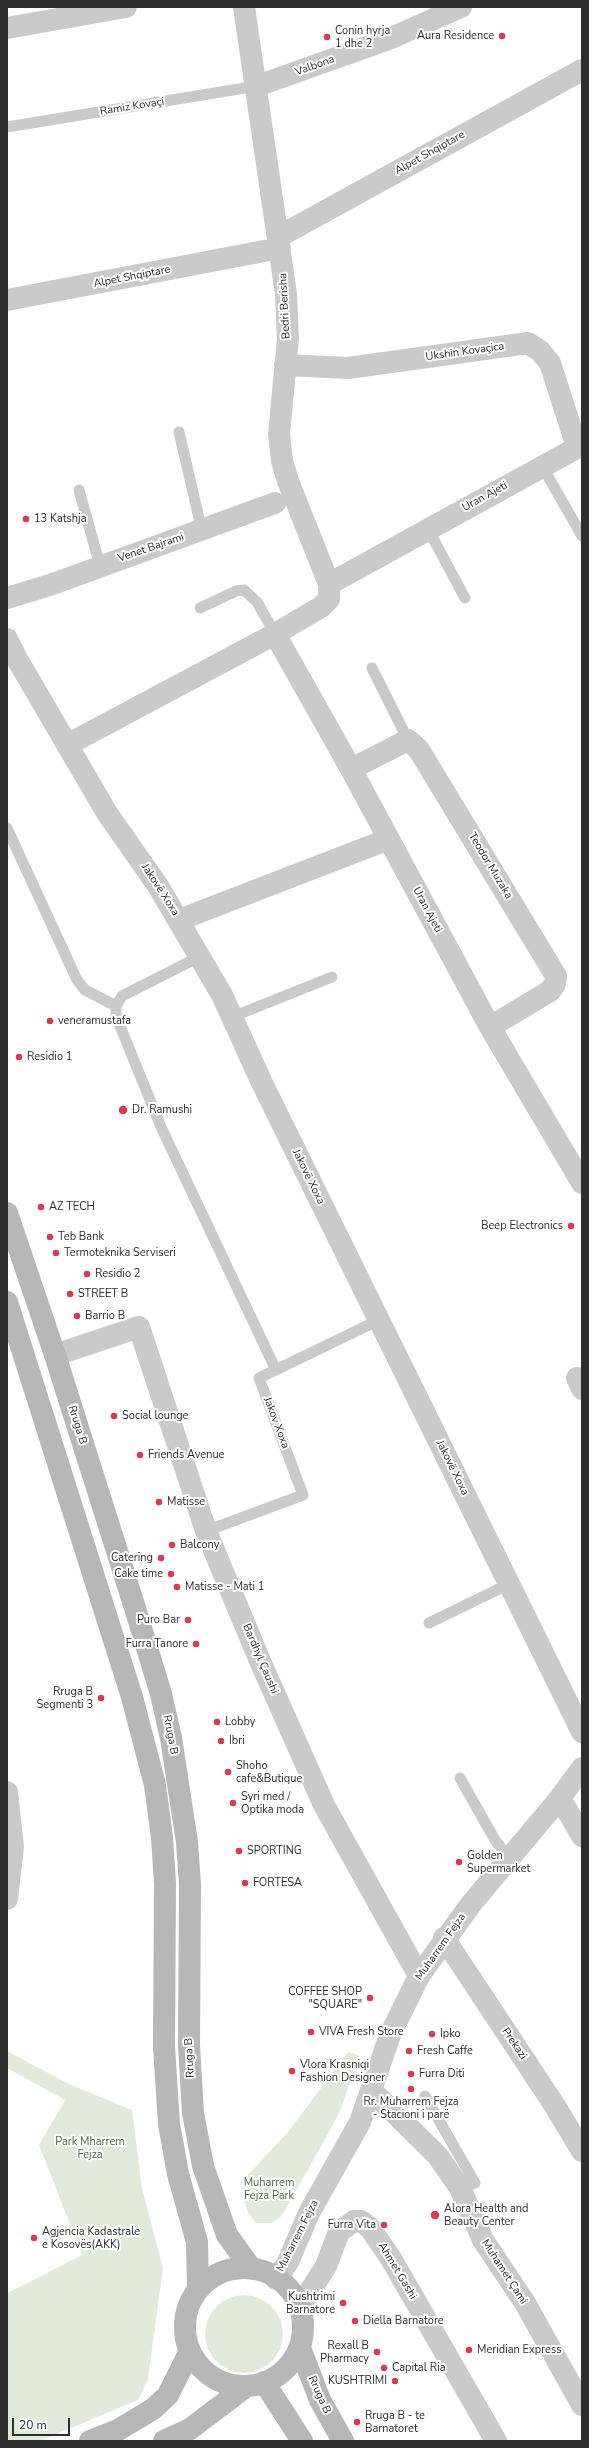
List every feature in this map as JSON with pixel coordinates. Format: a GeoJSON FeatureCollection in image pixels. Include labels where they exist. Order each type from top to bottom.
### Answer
{"type":"FeatureCollection","features":[{"type":"Feature","properties":{"kind":"main road","name":"Rruga B"},"geometry":{"type":"LineString","coordinates":[[7,1214],[55,1355],[161,1694],[172,1738],[187,1842],[190,1885],[189,2046],[193,2113],[203,2166],[227,2236],[251,2268]]}},
{"type":"Feature","properties":{"kind":"main road"},"geometry":{"type":"LineString","coordinates":[[7,1302],[132,1697],[155,1785],[162,1838],[165,1883],[164,2047],[169,2124],[178,2174],[197,2242],[198,2290]]}},
{"type":"Feature","properties":{"kind":"main road"},"geometry":{"type":"LineString","coordinates":[[164,2441],[190,2429],[255,2384],[284,2371],[300,2348],[303,2331],[300,2307],[291,2290],[280,2280],[276,2279],[267,2272],[251,2268],[223,2272],[206,2282],[198,2290],[190,2306],[186,2321],[186,2334],[190,2351],[200,2366],[214,2377],[230,2384],[255,2384]]}},
{"type":"Feature","properties":{"kind":"main road","name":"Rruga B"},"geometry":{"type":"LineString","coordinates":[[300,2348],[320,2400],[343,2441]]}},
{"type":"Feature","properties":{"kind":"main road"},"geometry":{"type":"LineString","coordinates":[[90,2441],[137,2420],[153,2409],[168,2395],[190,2351]]}},
{"type":"Feature","properties":{"kind":"main road"},"geometry":{"type":"LineString","coordinates":[[255,2384],[302,2441]]}},
{"type":"Feature","properties":{"kind":"street"},"geometry":{"type":"LineString","coordinates":[[7,28],[103,9],[126,7]]}},
{"type":"Feature","properties":{"kind":"street","name":"Bedri Berisha"},"geometry":{"type":"LineString","coordinates":[[244,7],[257,86],[286,294],[288,339],[279,434],[282,460],[288,481],[329,592]]}},
{"type":"Feature","properties":{"kind":"street","name":"Valbona"},"geometry":{"type":"LineString","coordinates":[[257,86],[388,38],[461,7]]}},
{"type":"Feature","properties":{"kind":"street","name":"Alpet Shqiptare"},"geometry":{"type":"LineString","coordinates":[[7,300],[279,243],[582,70]]}},
{"type":"Feature","properties":{"kind":"street","name":"Ukshin Kovaçica"},"geometry":{"type":"LineString","coordinates":[[285,365],[348,368],[528,343],[540,351],[550,364],[580,446]]}},
{"type":"Feature","properties":{"kind":"street","name":"Uran Ajeti"},"geometry":{"type":"LineString","coordinates":[[580,446],[428,529],[329,592],[321,607],[275,634],[351,769],[490,1027],[582,1183]]}},
{"type":"Feature","properties":{"kind":"street","name":"Venet Bajrami"},"geometry":{"type":"LineString","coordinates":[[7,598],[202,531],[275,503]]}},
{"type":"Feature","properties":{"kind":"street"},"geometry":{"type":"LineString","coordinates":[[67,745],[275,634]]}},
{"type":"Feature","properties":{"kind":"street","name":"Jakovë Xoxa"},"geometry":{"type":"LineString","coordinates":[[7,639],[16,659],[107,813],[179,920],[201,956],[232,1016],[262,1083],[582,1732]]}},
{"type":"Feature","properties":{"kind":"street"},"geometry":{"type":"LineString","coordinates":[[351,769],[408,740]]}},
{"type":"Feature","properties":{"kind":"street","name":"Teodor Muzaka"},"geometry":{"type":"LineString","coordinates":[[408,740],[429,763],[556,976],[555,984],[550,991],[490,1027]]}},
{"type":"Feature","properties":{"kind":"street"},"geometry":{"type":"LineString","coordinates":[[179,920],[389,839]]}},
{"type":"Feature","properties":{"kind":"street","name":"Bardhyl Çaushi"},"geometry":{"type":"LineString","coordinates":[[55,1355],[139,1327],[206,1531],[324,1805],[419,1976]]}},
{"type":"Feature","properties":{"kind":"street","name":"Muharrem Fejza"},"geometry":{"type":"LineString","coordinates":[[276,2279],[288,2262],[309,2213],[360,2122],[390,2036],[419,1976],[444,1938],[560,1798],[582,1768]]}},
{"type":"Feature","properties":{"kind":"street"},"geometry":{"type":"LineString","coordinates":[[7,1792],[13,1847],[7,1899]]}},
{"type":"Feature","properties":{"kind":"street"},"geometry":{"type":"LineString","coordinates":[[560,1798],[582,1836]]}},
{"type":"Feature","properties":{"kind":"street","name":"Prekazi"},"geometry":{"type":"LineString","coordinates":[[444,1938],[551,2099],[582,2151]]}},
{"type":"Feature","properties":{"kind":"street","name":"Muhamet Çami"},"geometry":{"type":"LineString","coordinates":[[372,2091],[437,2155],[460,2188],[483,2240],[525,2303],[582,2406]]}},
{"type":"Feature","properties":{"kind":"street","name":"Ahmet Gashi"},"geometry":{"type":"LineString","coordinates":[[300,2307],[326,2266],[340,2232],[354,2221],[361,2221],[370,2228],[390,2257],[496,2441]]}},
{"type":"Feature","properties":{"kind":"lane","name":"Ramiz Kovaçi"},"geometry":{"type":"LineString","coordinates":[[7,127],[257,86]]}},
{"type":"Feature","properties":{"kind":"lane"},"geometry":{"type":"LineString","coordinates":[[179,432],[202,531]]}},
{"type":"Feature","properties":{"kind":"lane"},"geometry":{"type":"LineString","coordinates":[[542,466],[582,536]]}},
{"type":"Feature","properties":{"kind":"lane"},"geometry":{"type":"LineString","coordinates":[[79,490],[100,566]]}},
{"type":"Feature","properties":{"kind":"lane"},"geometry":{"type":"LineString","coordinates":[[428,529],[465,598]]}},
{"type":"Feature","properties":{"kind":"lane","name":"Uran Ajeti"},"geometry":{"type":"LineString","coordinates":[[200,608],[236,591],[244,590],[257,602],[275,634]]}},
{"type":"Feature","properties":{"kind":"lane"},"geometry":{"type":"LineString","coordinates":[[372,668],[408,740]]}},
{"type":"Feature","properties":{"kind":"lane"},"geometry":{"type":"LineString","coordinates":[[7,828],[77,980],[85,990],[116,1006]]}},
{"type":"Feature","properties":{"kind":"lane"},"geometry":{"type":"LineString","coordinates":[[201,956],[122,996],[116,1006],[116,1016],[161,1127],[276,1370]]}},
{"type":"Feature","properties":{"kind":"lane"},"geometry":{"type":"LineString","coordinates":[[232,1016],[332,978]]}},
{"type":"Feature","properties":{"kind":"lane","name":"Jakov Xoxa"},"geometry":{"type":"LineString","coordinates":[[206,1531],[303,1495],[259,1378],[379,1320]]}},
{"type":"Feature","properties":{"kind":"lane"},"geometry":{"type":"LineString","coordinates":[[429,1623],[509,1584]]}},
{"type":"Feature","properties":{"kind":"lane"},"geometry":{"type":"LineString","coordinates":[[460,1778],[495,1840],[509,1858]]}},
{"type":"Feature","properties":{"kind":"lane"},"geometry":{"type":"LineString","coordinates":[[425,2096],[475,2183],[460,2188]]}},
{"type":"Feature","properties":{"kind":"green space","name":"Park Mharrem Fejza"},"geometry":{"type":"Polygon","coordinates":[[[7,2051],[69,2084],[132,2110],[142,2188],[163,2268],[148,2379],[138,2400],[40,2441],[7,2441],[7,2293],[82,2255],[39,2145],[65,2100],[7,2068],[7,2051]]]}},
{"type":"Feature","properties":{"kind":"green space","name":"Muharrem Fejza Park"},"geometry":{"type":"Polygon","coordinates":[[[348,2052],[360,2056],[339,2113],[327,2136],[281,2217],[271,2223],[256,2223],[247,2211],[241,2182],[288,2132],[348,2052]]]}},
{"type":"Feature","properties":{"kind":"green space"},"geometry":{"type":"Polygon","coordinates":[[[244,2295],[259,2298],[272,2306],[280,2319],[283,2334],[280,2349],[272,2362],[259,2370],[244,2373],[229,2370],[216,2362],[208,2349],[205,2334],[208,2319],[216,2306],[229,2298],[244,2295]]]}},
{"type":"Feature","properties":{"kind":"place","name":"Aura Residence"},"geometry":{"type":"Point","coordinates":[502,36]}},
{"type":"Feature","properties":{"kind":"place","name":"Conin hyrja 1 dhe 2"},"geometry":{"type":"Point","coordinates":[327,37]}},
{"type":"Feature","properties":{"kind":"place","name":"13 Katshja"},"geometry":{"type":"Point","coordinates":[26,519]}},
{"type":"Feature","properties":{"kind":"place","name":"veneramustafa"},"geometry":{"type":"Point","coordinates":[50,1021]}},
{"type":"Feature","properties":{"kind":"place","name":"Residio 1"},"geometry":{"type":"Point","coordinates":[19,1057]}},
{"type":"Feature","properties":{"kind":"place","name":"Dr. Ramushi"},"geometry":{"type":"Point","coordinates":[123,1110]}},
{"type":"Feature","properties":{"kind":"place","name":"AZ TECH"},"geometry":{"type":"Point","coordinates":[41,1207]}},
{"type":"Feature","properties":{"kind":"place","name":"Beep Electronics"},"geometry":{"type":"Point","coordinates":[571,1226]}},
{"type":"Feature","properties":{"kind":"place","name":"Teb Bank"},"geometry":{"type":"Point","coordinates":[50,1237]}},
{"type":"Feature","properties":{"kind":"place","name":"Termoteknika Serviseri"},"geometry":{"type":"Point","coordinates":[56,1253]}},
{"type":"Feature","properties":{"kind":"place","name":"Residio 2"},"geometry":{"type":"Point","coordinates":[87,1274]}},
{"type":"Feature","properties":{"kind":"place","name":"STREET B"},"geometry":{"type":"Point","coordinates":[70,1294]}},
{"type":"Feature","properties":{"kind":"place","name":"Barrio B"},"geometry":{"type":"Point","coordinates":[77,1316]}},
{"type":"Feature","properties":{"kind":"place","name":"Social lounge"},"geometry":{"type":"Point","coordinates":[114,1416]}},
{"type":"Feature","properties":{"kind":"place","name":"Friends Avenue"},"geometry":{"type":"Point","coordinates":[140,1455]}},
{"type":"Feature","properties":{"kind":"place","name":"Matisse"},"geometry":{"type":"Point","coordinates":[159,1502]}},
{"type":"Feature","properties":{"kind":"place","name":"Balcony"},"geometry":{"type":"Point","coordinates":[172,1545]}},
{"type":"Feature","properties":{"kind":"place","name":"Catering"},"geometry":{"type":"Point","coordinates":[161,1558]}},
{"type":"Feature","properties":{"kind":"place","name":"Cake time"},"geometry":{"type":"Point","coordinates":[171,1574]}},
{"type":"Feature","properties":{"kind":"place","name":"Matisse - Mati 1"},"geometry":{"type":"Point","coordinates":[177,1587]}},
{"type":"Feature","properties":{"kind":"place","name":"Puro Bar"},"geometry":{"type":"Point","coordinates":[188,1620]}},
{"type":"Feature","properties":{"kind":"place","name":"Furra Tanore"},"geometry":{"type":"Point","coordinates":[196,1644]}},
{"type":"Feature","properties":{"kind":"place","name":"Rruga B Segmenti 3"},"geometry":{"type":"Point","coordinates":[101,1698]}},
{"type":"Feature","properties":{"kind":"place","name":"Lobby"},"geometry":{"type":"Point","coordinates":[217,1722]}},
{"type":"Feature","properties":{"kind":"place","name":"Ibri"},"geometry":{"type":"Point","coordinates":[221,1741]}},
{"type":"Feature","properties":{"kind":"place","name":"Shoho cafe&Butique"},"geometry":{"type":"Point","coordinates":[228,1772]}},
{"type":"Feature","properties":{"kind":"place","name":"Syri med / Optika moda"},"geometry":{"type":"Point","coordinates":[233,1803]}},
{"type":"Feature","properties":{"kind":"place","name":"SPORTING"},"geometry":{"type":"Point","coordinates":[239,1851]}},
{"type":"Feature","properties":{"kind":"place","name":"Golden Supermarket"},"geometry":{"type":"Point","coordinates":[459,1862]}},
{"type":"Feature","properties":{"kind":"place","name":"FORTESA"},"geometry":{"type":"Point","coordinates":[245,1883]}},
{"type":"Feature","properties":{"kind":"place","name":"COFFEE SHOP \"SQUARE\""},"geometry":{"type":"Point","coordinates":[370,1998]}},
{"type":"Feature","properties":{"kind":"place","name":"VIVA Fresh Store"},"geometry":{"type":"Point","coordinates":[311,2032]}},
{"type":"Feature","properties":{"kind":"place","name":"Ipko"},"geometry":{"type":"Point","coordinates":[432,2034]}},
{"type":"Feature","properties":{"kind":"place","name":"Fresh Caffe"},"geometry":{"type":"Point","coordinates":[409,2051]}},
{"type":"Feature","properties":{"kind":"place","name":"Vlora Krasniqi Fashion Designer"},"geometry":{"type":"Point","coordinates":[292,2071]}},
{"type":"Feature","properties":{"kind":"place","name":"Furra Diti"},"geometry":{"type":"Point","coordinates":[411,2074]}},
{"type":"Feature","properties":{"kind":"place","name":"Rr. Muharrem Fejza - Stacioni i parë"},"geometry":{"type":"Point","coordinates":[411,2089]}},
{"type":"Feature","properties":{"kind":"place","name":"Alora Health and Beauty Center"},"geometry":{"type":"Point","coordinates":[435,2215]}},
{"type":"Feature","properties":{"kind":"place","name":"Furra Vita"},"geometry":{"type":"Point","coordinates":[384,2225]}},
{"type":"Feature","properties":{"kind":"place","name":"Agjencia Kadastrale e Kosovës(AKK)"},"geometry":{"type":"Point","coordinates":[34,2238]}},
{"type":"Feature","properties":{"kind":"place","name":"Kushtrimi Barnatore"},"geometry":{"type":"Point","coordinates":[343,2303]}},
{"type":"Feature","properties":{"kind":"place","name":"Diella Barnatore"},"geometry":{"type":"Point","coordinates":[355,2321]}},
{"type":"Feature","properties":{"kind":"place","name":"Meridian Express"},"geometry":{"type":"Point","coordinates":[469,2350]}},
{"type":"Feature","properties":{"kind":"place","name":"Rexall B Pharmacy"},"geometry":{"type":"Point","coordinates":[377,2352]}},
{"type":"Feature","properties":{"kind":"place","name":"Capital Ria"},"geometry":{"type":"Point","coordinates":[384,2368]}},
{"type":"Feature","properties":{"kind":"place","name":"KUSHTRIMI"},"geometry":{"type":"Point","coordinates":[395,2381]}},
{"type":"Feature","properties":{"kind":"place","name":"Rruga B - te Barnatoret"},"geometry":{"type":"Point","coordinates":[357,2422]}}]}
